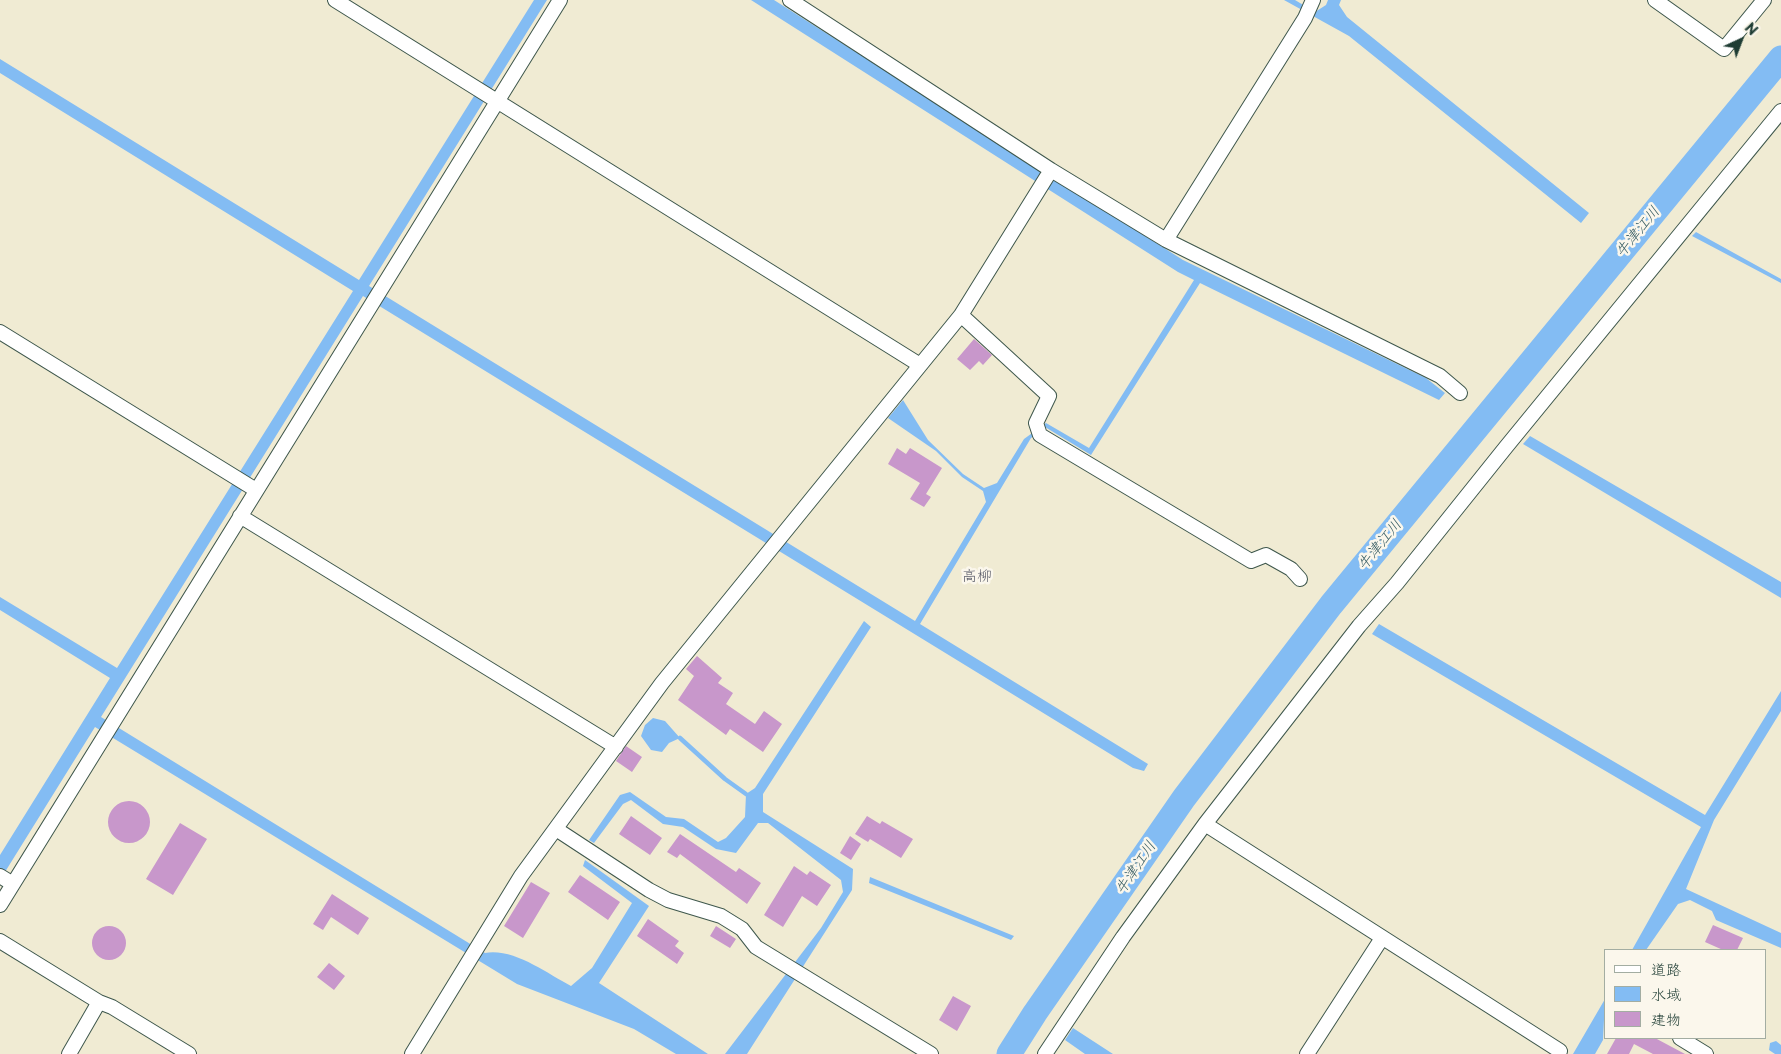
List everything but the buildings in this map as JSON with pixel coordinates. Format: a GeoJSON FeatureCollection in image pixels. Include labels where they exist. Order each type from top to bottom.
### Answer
{"type":"FeatureCollection","features":[{"type":"Feature","properties":{"kind":"street"},"geometry":{"type":"LineString","coordinates":[[335,0],[498,100],[920,366]]}},
{"type":"Feature","properties":{"kind":"street"},"geometry":{"type":"LineString","coordinates":[[0,905],[6,880],[105,736],[560,0]]}},
{"type":"Feature","properties":{"kind":"street"},"geometry":{"type":"LineString","coordinates":[[790,0],[1051,170],[1166,240],[1440,376],[1460,393]]}},
{"type":"Feature","properties":{"kind":"street"},"geometry":{"type":"LineString","coordinates":[[1655,0],[1724,49],[1764,0]]}},
{"type":"Feature","properties":{"kind":"street"},"geometry":{"type":"LineString","coordinates":[[1166,240],[1310,8]]}},
{"type":"Feature","properties":{"kind":"street"},"geometry":{"type":"LineString","coordinates":[[1045,1054],[1123,937],[1205,824],[1359,626],[1397,583],[1781,111]]}},
{"type":"Feature","properties":{"kind":"street"},"geometry":{"type":"LineString","coordinates":[[412,1054],[522,876],[662,683],[961,315],[1051,170]]}},
{"type":"Feature","properties":{"kind":"street"},"geometry":{"type":"LineString","coordinates":[[961,315],[1049,396],[1038,431],[1251,561],[1266,555],[1292,568],[1300,579]]}},
{"type":"Feature","properties":{"kind":"street"},"geometry":{"type":"LineString","coordinates":[[0,332],[256,490]]}},
{"type":"Feature","properties":{"kind":"street"},"geometry":{"type":"LineString","coordinates":[[240,516],[616,747]]}},
{"type":"Feature","properties":{"kind":"street"},"geometry":{"type":"LineString","coordinates":[[1205,824],[1560,1051]]}},
{"type":"Feature","properties":{"kind":"street"},"geometry":{"type":"LineString","coordinates":[[556,829],[649,890],[668,900],[722,916],[742,929],[756,947],[931,1054]]}},
{"type":"Feature","properties":{"kind":"street"},"geometry":{"type":"LineString","coordinates":[[1306,1054],[1382,938]]}},
{"type":"Feature","properties":{"kind":"street"},"geometry":{"type":"LineString","coordinates":[[0,941],[99,1002],[112,1007],[189,1054]]}},
{"type":"Feature","properties":{"kind":"street"},"geometry":{"type":"LineString","coordinates":[[69,1054],[99,1002]]}},
{"type":"Feature","properties":{"kind":"street"},"geometry":{"type":"LineString","coordinates":[[1682,1039],[1706,1054]]}},
{"type":"Feature","properties":{"kind":"water"},"geometry":{"type":"Polygon","coordinates":[[[534,0],[547,0],[369,286],[915,621],[986,502],[983,491],[962,477],[936,451],[888,418],[903,400],[928,440],[963,474],[984,488],[997,483],[1024,439],[1046,423],[1089,448],[1194,280],[1178,272],[751,0],[774,0],[1183,260],[1426,378],[1445,393],[1439,400],[1200,283],[1091,455],[1045,427],[1031,438],[920,624],[1148,764],[1144,771],[1133,768],[363,296],[101,717],[485,953],[496,952],[518,958],[571,986],[592,968],[632,903],[583,866],[585,860],[649,906],[599,983],[708,1054],[676,1054],[634,1029],[517,984],[95,727],[0,880],[0,855],[110,678],[0,610],[0,597],[117,668],[353,291],[0,73],[0,59],[359,280],[534,0]]]}},
{"type":"Feature","properties":{"kind":"water"},"geometry":{"type":"Polygon","coordinates":[[[1284,0],[1295,0],[1315,12],[1326,5],[1328,0],[1341,0],[1339,5],[1347,17],[1589,213],[1581,223],[1349,36],[1284,0]]]}},
{"type":"Feature","properties":{"kind":"water"},"geometry":{"type":"Polygon","coordinates":[[[1696,232],[1781,279],[1781,283],[1692,236],[1696,232]]]}},
{"type":"Feature","properties":{"kind":"water"},"geometry":{"type":"Polygon","coordinates":[[[1530,436],[1781,582],[1781,598],[1523,444],[1530,436]]]}},
{"type":"Feature","properties":{"kind":"water"},"geometry":{"type":"Polygon","coordinates":[[[864,621],[871,627],[763,794],[763,812],[853,869],[852,890],[747,1054],[725,1054],[821,928],[843,892],[841,880],[768,823],[758,823],[736,853],[716,849],[683,827],[663,824],[631,800],[623,804],[594,843],[589,840],[620,795],[630,792],[666,817],[684,819],[718,842],[726,838],[745,817],[746,794],[755,788],[864,621]]]}},
{"type":"Feature","properties":{"kind":"water"},"geometry":{"type":"Polygon","coordinates":[[[1379,624],[1705,815],[1781,691],[1781,711],[1714,820],[1686,889],[1781,933],[1781,948],[1716,920],[1712,911],[1690,900],[1678,904],[1647,949],[1633,949],[1701,827],[1372,634],[1379,624]]]}},
{"type":"Feature","properties":{"kind":"water"},"geometry":{"type":"Polygon","coordinates":[[[653,718],[665,721],[680,738],[669,743],[662,752],[651,750],[641,736],[645,725],[653,718]]]}},
{"type":"Feature","properties":{"kind":"water"},"geometry":{"type":"Polygon","coordinates":[[[870,877],[1014,936],[1011,940],[869,883],[870,877]]]}},
{"type":"Feature","properties":{"kind":"water"},"geometry":{"type":"Polygon","coordinates":[[[1604,1001],[1603,1040],[1595,1054],[1573,1054],[1604,1001]]]}},
{"type":"Feature","properties":{"kind":"water"},"geometry":{"type":"Polygon","coordinates":[[[1073,1028],[1113,1054],[1085,1054],[1065,1040],[1073,1028]]]}},
{"type":"Feature","properties":{"kind":"water"},"geometry":{"type":"Polygon","coordinates":[[[1776,1041],[1781,1045],[1781,1054],[1775,1054],[1769,1050],[1770,1043],[1776,1041]]]}},
{"type":"Feature","properties":{"kind":"waterway","name":"牛津江川"},"geometry":{"type":"LineString","coordinates":[[1009,1054],[1035,1013],[1184,798],[1331,605],[1781,58]]}},
{"type":"Feature","properties":{"kind":"waterway"},"geometry":{"type":"LineString","coordinates":[[680,738],[725,779],[746,794]]}},
{"type":"Feature","properties":{"kind":"district","name":"高柳"},"geometry":{"type":"Point","coordinates":[977,577]}}]}
